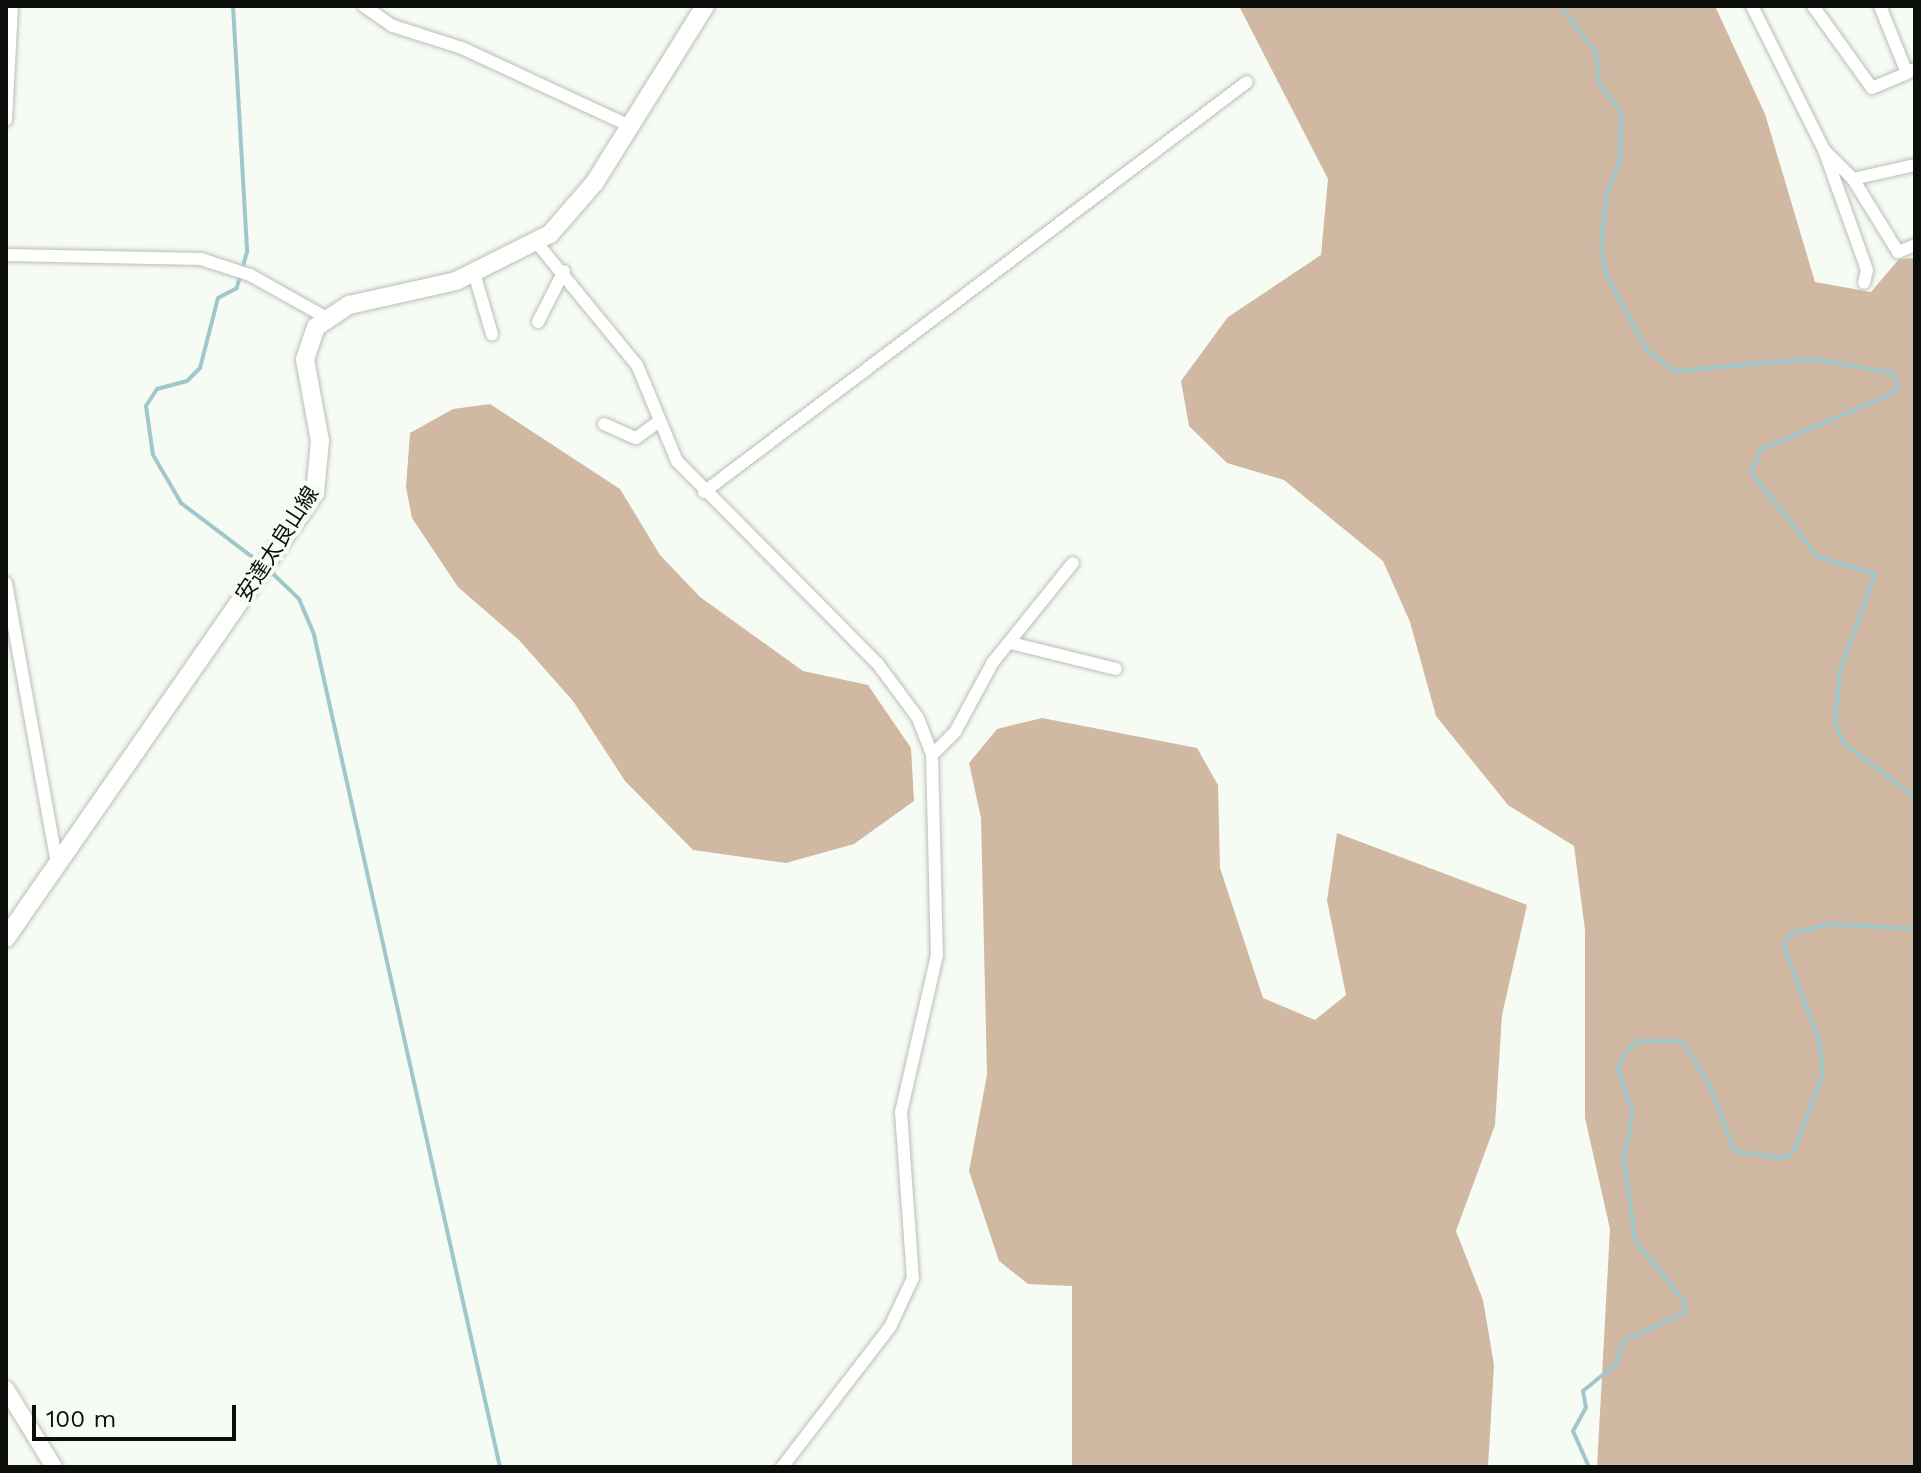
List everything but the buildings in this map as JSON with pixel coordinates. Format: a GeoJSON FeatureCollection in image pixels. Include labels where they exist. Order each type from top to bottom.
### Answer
{"type":"FeatureCollection","features":[{"type":"Feature","properties":{"kind":"main road"},"geometry":{"type":"LineString","coordinates":[[325,317],[474,273],[537,243],[595,182],[705,6]]}},
{"type":"Feature","properties":{"kind":"main road","name":"安達太良山線"},"geometry":{"type":"LineString","coordinates":[[6,938],[56,858],[267,566],[318,481],[320,441],[305,359],[325,317]]}},
{"type":"Feature","properties":{"kind":"street"},"geometry":{"type":"LineString","coordinates":[[6,120],[12,6]]}},
{"type":"Feature","properties":{"kind":"street"},"geometry":{"type":"LineString","coordinates":[[364,6],[393,26],[462,48],[628,125]]}},
{"type":"Feature","properties":{"kind":"street"},"geometry":{"type":"LineString","coordinates":[[1752,6],[1824,150],[1867,270],[1864,283]]}},
{"type":"Feature","properties":{"kind":"street"},"geometry":{"type":"LineString","coordinates":[[1813,6],[1872,88],[1911,71],[1880,6]]}},
{"type":"Feature","properties":{"kind":"street"},"geometry":{"type":"LineString","coordinates":[[704,492],[1247,82]]}},
{"type":"Feature","properties":{"kind":"street"},"geometry":{"type":"LineString","coordinates":[[1824,150],[1853,179],[1898,252],[1915,245]]}},
{"type":"Feature","properties":{"kind":"street"},"geometry":{"type":"LineString","coordinates":[[1853,179],[1915,165]]}},
{"type":"Feature","properties":{"kind":"street"},"geometry":{"type":"LineString","coordinates":[[537,243],[564,271],[637,365],[658,422],[704,492],[886,673],[932,755],[937,955],[901,1112],[913,1278],[890,1327],[782,1467]]}},
{"type":"Feature","properties":{"kind":"street"},"geometry":{"type":"LineString","coordinates":[[6,255],[159,255],[229,265],[325,317]]}},
{"type":"Feature","properties":{"kind":"street"},"geometry":{"type":"LineString","coordinates":[[538,322],[564,271]]}},
{"type":"Feature","properties":{"kind":"street"},"geometry":{"type":"LineString","coordinates":[[474,273],[492,334]]}},
{"type":"Feature","properties":{"kind":"street"},"geometry":{"type":"LineString","coordinates":[[604,424],[636,438],[658,422]]}},
{"type":"Feature","properties":{"kind":"street"},"geometry":{"type":"LineString","coordinates":[[932,755],[955,732],[993,662],[1073,563]]}},
{"type":"Feature","properties":{"kind":"street"},"geometry":{"type":"LineString","coordinates":[[6,583],[56,858]]}},
{"type":"Feature","properties":{"kind":"street"},"geometry":{"type":"LineString","coordinates":[[1011,643],[1116,669]]}},
{"type":"Feature","properties":{"kind":"street"},"geometry":{"type":"LineString","coordinates":[[6,1389],[54,1467]]}},
{"type":"Feature","properties":{"kind":"shaded area"},"geometry":{"type":"Polygon","coordinates":[[[1239,6],[1715,6],[1765,114],[1815,282],[1871,292],[1899,259],[1915,258],[1915,1467],[1597,1467],[1610,1229],[1585,1118],[1585,930],[1574,846],[1508,805],[1436,716],[1410,622],[1383,561],[1284,480],[1227,463],[1189,426],[1181,381],[1228,317],[1321,255],[1328,179],[1239,6]]]}},
{"type":"Feature","properties":{"kind":"shaded area"},"geometry":{"type":"Polygon","coordinates":[[[490,404],[620,489],[660,555],[700,597],[803,671],[868,685],[911,748],[914,801],[854,844],[786,863],[693,850],[625,781],[573,701],[519,640],[458,587],[412,518],[406,487],[410,433],[453,409],[490,404]]]}},
{"type":"Feature","properties":{"kind":"shaded area"},"geometry":{"type":"Polygon","coordinates":[[[1042,718],[1197,748],[1218,785],[1220,868],[1263,998],[1315,1020],[1346,995],[1327,900],[1337,833],[1527,905],[1502,1015],[1495,1125],[1456,1231],[1483,1300],[1494,1365],[1488,1467],[1072,1467],[1072,1286],[1028,1284],[999,1261],[969,1171],[987,1075],[981,818],[969,763],[997,729],[1042,718]]]}},
{"type":"Feature","properties":{"kind":"waterway"},"geometry":{"type":"LineString","coordinates":[[233,6],[247,252],[237,288],[218,298],[200,368],[187,381],[157,389],[146,406],[153,455],[181,503],[259,562]]}},
{"type":"Feature","properties":{"kind":"waterway"},"geometry":{"type":"LineString","coordinates":[[1560,6],[1596,53],[1600,85],[1621,112],[1620,162],[1607,192],[1601,245],[1606,274],[1647,350],[1674,371],[1812,359],[1893,373],[1898,388],[1885,397],[1761,449],[1751,472],[1818,557],[1875,574],[1840,670],[1835,724],[1844,743],[1915,797]]}},
{"type":"Feature","properties":{"kind":"waterway"},"geometry":{"type":"LineString","coordinates":[[269,570],[299,599],[314,635],[500,1467]]}},
{"type":"Feature","properties":{"kind":"waterway"},"geometry":{"type":"LineString","coordinates":[[1589,1467],[1573,1431],[1586,1408],[1583,1391],[1616,1364],[1623,1341],[1684,1313],[1685,1302],[1635,1241],[1624,1157],[1633,1113],[1618,1069],[1625,1053],[1638,1041],[1682,1041],[1709,1083],[1734,1151],[1784,1158],[1794,1151],[1823,1074],[1820,1043],[1784,946],[1789,934],[1831,924],[1915,929]]}}]}
